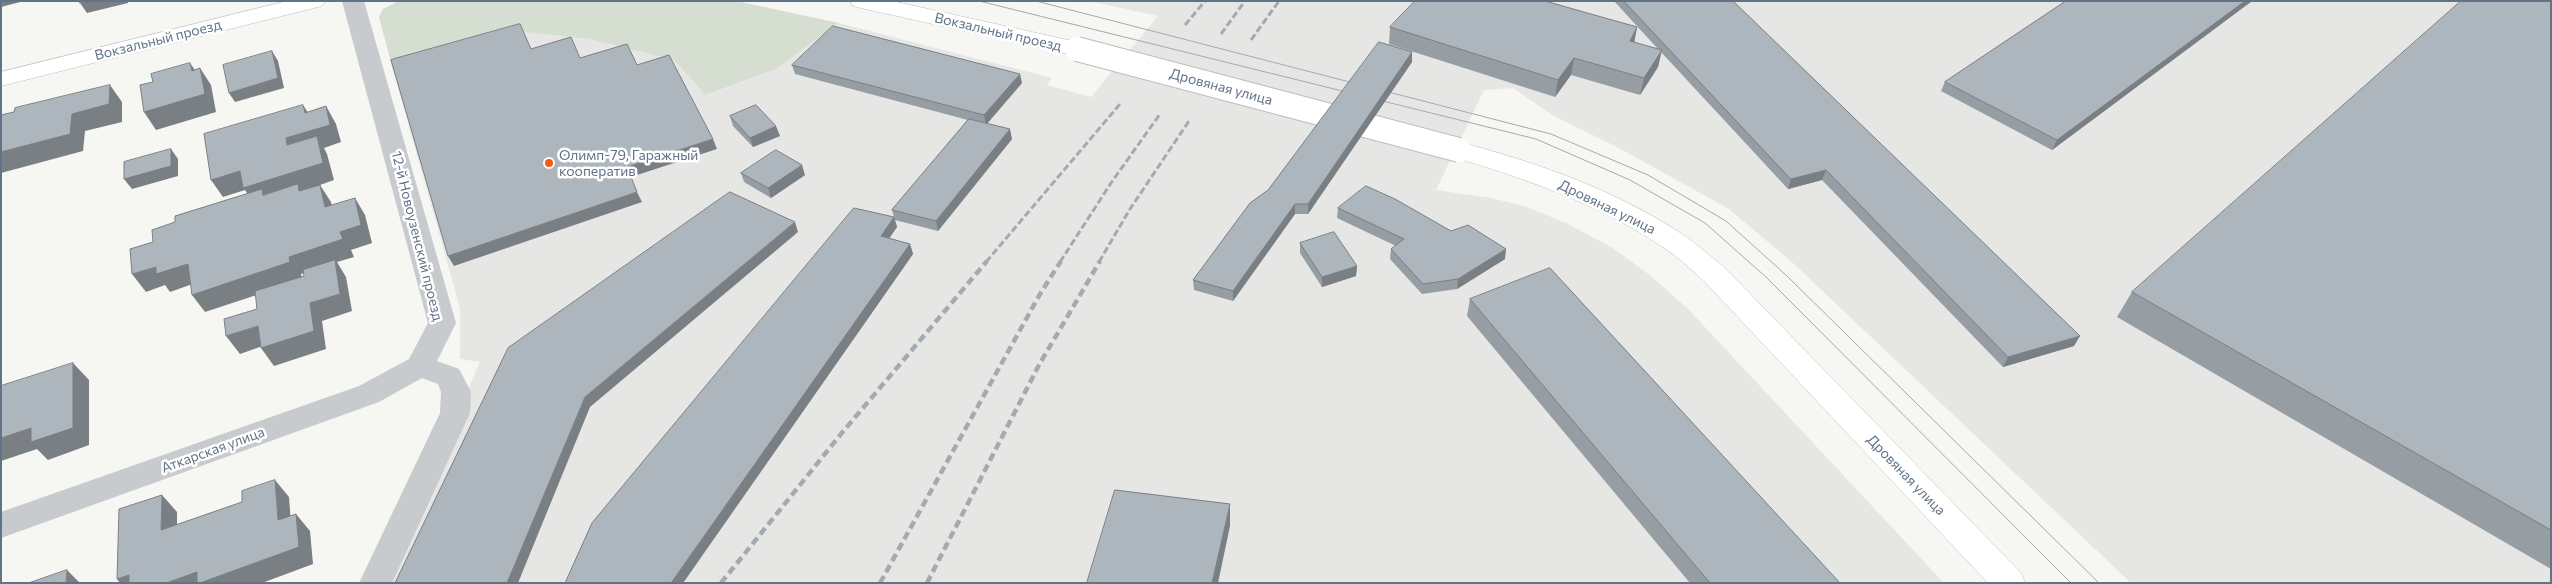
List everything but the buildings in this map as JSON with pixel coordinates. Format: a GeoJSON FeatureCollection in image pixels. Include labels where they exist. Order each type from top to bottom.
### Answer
{"type":"FeatureCollection","features":[{"type":"Feature","properties":{"kind":"main road","name":"Вокзальный проезд"},"geometry":{"type":"LineString","coordinates":[[1,79],[314,1]]}},
{"type":"Feature","properties":{"kind":"main road","name":"Вокзальный проезд"},"geometry":{"type":"LineString","coordinates":[[861,1],[1077,49]]}},
{"type":"Feature","properties":{"kind":"main road","name":"Дровяная улица"},"geometry":{"type":"LineString","coordinates":[[1077,49],[1524,169],[1580,192],[1673,241],[1714,274],[2009,583]]}},
{"type":"Feature","properties":{"kind":"street","name":"12-й Новоузенский проезд"},"geometry":{"type":"LineString","coordinates":[[354,1],[442,323],[420,366]]}},
{"type":"Feature","properties":{"kind":"street","name":"Аткарская улица"},"geometry":{"type":"LineString","coordinates":[[1,525],[369,394],[420,366]]}},
{"type":"Feature","properties":{"kind":"street"},"geometry":{"type":"LineString","coordinates":[[375,583],[455,413],[456,392],[450,377],[420,366]]}},
{"type":"Feature","properties":{"kind":"shaded area"},"geometry":{"type":"Polygon","coordinates":[[[399,1],[736,1],[839,23],[776,69],[706,95],[674,60],[589,39],[524,32],[393,70],[379,17],[383,9],[399,1]]]}},
{"type":"Feature","properties":{"kind":"shaded area"},"geometry":{"type":"Polygon","coordinates":[[[1089,1],[2551,1],[2551,583],[2131,583],[1794,264],[1729,209],[1617,147],[1554,116],[1513,88],[1484,90],[1436,190],[1491,198],[1524,206],[1566,223],[1613,248],[1651,276],[1689,310],[1944,583],[381,583],[480,362],[460,359],[460,308],[393,70],[524,32],[589,39],[674,60],[707,95],[776,69],[839,23],[1052,78],[1047,85],[1091,97],[1158,16],[1089,1]]]}},
{"type":"Feature","properties":{"kind":"tram line"},"geometry":{"type":"LineString","coordinates":[[979,1],[1536,139],[1630,180],[1705,223],[1766,277],[2071,583]]}},
{"type":"Feature","properties":{"kind":"tram line"},"geometry":{"type":"LineString","coordinates":[[1036,1],[1551,134],[1648,175],[1726,221],[1787,276],[2099,583]]}},
{"type":"Feature","properties":{"kind":"railway"},"geometry":{"type":"LineString","coordinates":[[1185,25],[1205,1]]}},
{"type":"Feature","properties":{"kind":"railway"},"geometry":{"type":"LineString","coordinates":[[1221,34],[1245,1]]}},
{"type":"Feature","properties":{"kind":"railway"},"geometry":{"type":"LineString","coordinates":[[1251,40],[1279,1]]}},
{"type":"Feature","properties":{"kind":"railway"},"geometry":{"type":"LineString","coordinates":[[986,262],[1120,104]]}},
{"type":"Feature","properties":{"kind":"railway"},"geometry":{"type":"LineString","coordinates":[[1060,262],[1111,183],[1160,114]]}},
{"type":"Feature","properties":{"kind":"railway"},"geometry":{"type":"LineString","coordinates":[[1099,262],[1130,209],[1189,121]]}},
{"type":"Feature","properties":{"kind":"railway"},"geometry":{"type":"LineString","coordinates":[[721,583],[841,434],[987,261]]}},
{"type":"Feature","properties":{"kind":"railway"},"geometry":{"type":"LineString","coordinates":[[880,583],[1040,294],[1061,261]]}},
{"type":"Feature","properties":{"kind":"railway"},"geometry":{"type":"LineString","coordinates":[[927,583],[1039,365],[1100,261]]}},
{"type":"Feature","properties":{"kind":"place","name":"Олимп-79, Гаражный кооператив"},"geometry":{"type":"Point","coordinates":[549,163]}}]}
